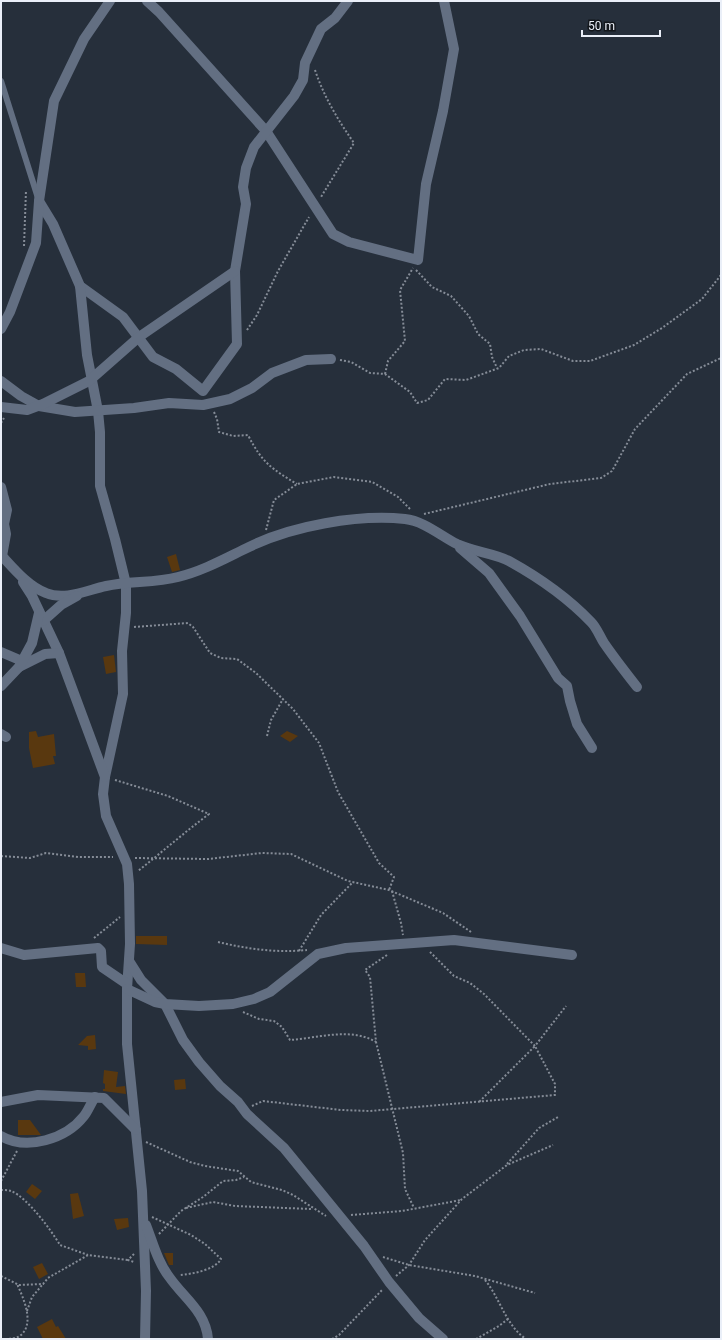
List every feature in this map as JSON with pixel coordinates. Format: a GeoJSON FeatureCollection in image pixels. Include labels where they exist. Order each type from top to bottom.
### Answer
{"type":"FeatureCollection","features":[{"type":"Feature","properties":{"kind":"street"},"geometry":{"type":"LineString","coordinates":[[1,329],[10,312],[36,243],[39,201],[54,101],[84,39],[110,1]]}},
{"type":"Feature","properties":{"kind":"street"},"geometry":{"type":"LineString","coordinates":[[147,1],[159,12],[266,131],[333,234],[349,242],[415,264],[426,184],[443,110],[454,49],[444,1]]}},
{"type":"Feature","properties":{"kind":"street"},"geometry":{"type":"LineString","coordinates":[[203,391],[237,344],[235,271],[246,204],[243,187],[246,168],[254,147],[294,96],[303,80],[305,63],[321,29],[335,18],[348,1]]}},
{"type":"Feature","properties":{"kind":"street"},"geometry":{"type":"LineString","coordinates":[[39,201],[53,224],[80,286],[87,355],[93,378],[98,411],[100,432],[100,486],[116,539],[126,584],[126,613],[122,651],[123,694],[105,777],[103,794],[106,816],[124,858],[129,880],[128,907],[130,944],[127,987],[127,1044],[137,1133],[143,1214],[146,1291],[145,1339]]}},
{"type":"Feature","properties":{"kind":"street"},"geometry":{"type":"LineString","coordinates":[[1,407],[27,410],[93,378],[139,337],[235,271]]}},
{"type":"Feature","properties":{"kind":"street"},"geometry":{"type":"LineString","coordinates":[[80,286],[123,317],[153,357],[176,369],[215,402]]}},
{"type":"Feature","properties":{"kind":"street"},"geometry":{"type":"LineString","coordinates":[[1,381],[21,396],[38,406],[75,412],[169,403],[203,405],[230,399],[246,391],[272,373],[306,360],[331,360]]}},
{"type":"Feature","properties":{"kind":"street"},"geometry":{"type":"LineString","coordinates":[[1,487],[7,510],[4,524],[6,534],[1,556],[34,587],[47,594],[59,596],[109,585],[177,578],[199,571],[249,546],[284,534],[328,522],[374,517],[407,519],[436,531],[457,544],[476,552],[507,560],[545,583],[592,623],[604,643],[637,687]]}},
{"type":"Feature","properties":{"kind":"street"},"geometry":{"type":"LineString","coordinates":[[457,544],[489,573],[520,616],[558,678],[567,686],[577,724],[592,748]]}},
{"type":"Feature","properties":{"kind":"street"},"geometry":{"type":"LineString","coordinates":[[19,572],[59,653],[105,777]]}},
{"type":"Feature","properties":{"kind":"street"},"geometry":{"type":"LineString","coordinates":[[1,686],[21,664],[32,643],[41,617],[84,591]]}},
{"type":"Feature","properties":{"kind":"street"},"geometry":{"type":"LineString","coordinates":[[1,652],[21,664]]}},
{"type":"Feature","properties":{"kind":"street"},"geometry":{"type":"LineString","coordinates":[[21,664],[45,654],[59,653]]}},
{"type":"Feature","properties":{"kind":"street"},"geometry":{"type":"LineString","coordinates":[[1,948],[24,955],[98,948],[101,951],[102,967],[127,987],[150,1000],[165,1004],[199,1006],[229,1004],[254,999],[270,992],[318,954],[346,948],[454,940],[572,955]]}},
{"type":"Feature","properties":{"kind":"street"},"geometry":{"type":"LineString","coordinates":[[129,961],[141,980],[165,1004],[183,1040],[199,1062],[220,1086],[238,1102],[243,1110],[284,1148],[369,1253],[389,1282],[419,1318],[443,1339]]}},
{"type":"Feature","properties":{"kind":"street"},"geometry":{"type":"LineString","coordinates":[[1,1102],[38,1095],[104,1098],[137,1133]]}},
{"type":"Feature","properties":{"kind":"street"},"geometry":{"type":"LineString","coordinates":[[1,1136],[26,1143],[56,1138],[84,1116],[95,1097]]}},
{"type":"Feature","properties":{"kind":"street"},"geometry":{"type":"LineString","coordinates":[[143,1214],[160,1261],[169,1277],[194,1305],[207,1329],[208,1339]]}},
{"type":"Feature","properties":{"kind":"lane"},"geometry":{"type":"LineString","coordinates":[[1,81],[39,201]]}},
{"type":"Feature","properties":{"kind":"path"},"geometry":{"type":"LineString","coordinates":[[24,253],[27,167]]}},
{"type":"Feature","properties":{"kind":"path"},"geometry":{"type":"LineString","coordinates":[[385,374],[388,361],[405,341],[400,290],[415,264],[432,287],[451,296],[469,316],[478,334],[490,344],[492,357],[497,369]]}},
{"type":"Feature","properties":{"kind":"path"},"geometry":{"type":"LineString","coordinates":[[331,360],[351,362],[370,373],[385,374],[410,392],[417,403],[428,400],[445,379],[466,380],[497,369],[509,356],[524,350],[541,349],[573,361],[590,362],[634,345],[702,299],[721,275]]}},
{"type":"Feature","properties":{"kind":"path"},"geometry":{"type":"LineString","coordinates":[[423,514],[550,484],[601,478],[612,471],[635,429],[687,374],[721,358]]}},
{"type":"Feature","properties":{"kind":"path"},"geometry":{"type":"LineString","coordinates":[[215,402],[219,432],[233,436],[248,435],[257,452],[266,464],[297,484]]}},
{"type":"Feature","properties":{"kind":"path"},"geometry":{"type":"LineString","coordinates":[[265,535],[274,500],[297,484],[334,477],[372,482],[398,497],[411,511]]}},
{"type":"Feature","properties":{"kind":"path"},"geometry":{"type":"LineString","coordinates":[[124,628],[188,623],[193,627],[210,652],[221,658],[238,659],[256,673],[283,699],[319,743],[332,779],[349,812],[379,863],[394,877],[389,890]]}},
{"type":"Feature","properties":{"kind":"path"},"geometry":{"type":"LineString","coordinates":[[266,736],[272,720],[283,699]]}},
{"type":"Feature","properties":{"kind":"path"},"geometry":{"type":"LineString","coordinates":[[119,781],[168,796],[209,814],[178,837],[158,857],[129,880]]}},
{"type":"Feature","properties":{"kind":"path"},"geometry":{"type":"LineString","coordinates":[[1,856],[30,858],[46,853],[78,857],[158,857],[208,859],[262,853],[291,854],[353,882],[392,891],[443,913],[472,933]]}},
{"type":"Feature","properties":{"kind":"path"},"geometry":{"type":"LineString","coordinates":[[299,951],[321,915],[353,882]]}},
{"type":"Feature","properties":{"kind":"path"},"geometry":{"type":"LineString","coordinates":[[392,891],[401,923],[404,944],[365,970],[370,977],[376,1042],[403,1154],[405,1189],[414,1208]]}},
{"type":"Feature","properties":{"kind":"path"},"geometry":{"type":"LineString","coordinates":[[90,939],[118,919],[128,907]]}},
{"type":"Feature","properties":{"kind":"path"},"geometry":{"type":"LineString","coordinates":[[218,942],[250,950],[290,952],[314,950]]}},
{"type":"Feature","properties":{"kind":"path"},"geometry":{"type":"LineString","coordinates":[[243,1110],[263,1101],[341,1110],[370,1111],[555,1095],[555,1084],[553,1079],[535,1046],[484,994],[470,983],[454,976],[421,943]]}},
{"type":"Feature","properties":{"kind":"path"},"geometry":{"type":"LineString","coordinates":[[229,1004],[232,1008],[259,1019],[274,1021],[282,1027],[290,1040],[347,1034],[368,1037],[376,1042]]}},
{"type":"Feature","properties":{"kind":"path"},"geometry":{"type":"LineString","coordinates":[[479,1102],[535,1046],[566,1006]]}},
{"type":"Feature","properties":{"kind":"path"},"geometry":{"type":"LineString","coordinates":[[441,1221],[462,1200],[507,1165],[539,1128],[558,1117]]}},
{"type":"Feature","properties":{"kind":"path"},"geometry":{"type":"LineString","coordinates":[[137,1133],[164,1152],[190,1162],[238,1172],[251,1182],[282,1190],[293,1195],[312,1209],[235,1206],[213,1202],[186,1208]]}},
{"type":"Feature","properties":{"kind":"path"},"geometry":{"type":"LineString","coordinates":[[1,1181],[16,1153],[26,1143]]}},
{"type":"Feature","properties":{"kind":"path"},"geometry":{"type":"LineString","coordinates":[[507,1165],[553,1145]]}},
{"type":"Feature","properties":{"kind":"path"},"geometry":{"type":"LineString","coordinates":[[152,1241],[186,1208],[223,1181],[236,1180],[244,1177]]}},
{"type":"Feature","properties":{"kind":"path"},"geometry":{"type":"LineString","coordinates":[[1,1190],[10,1190],[23,1200],[52,1232],[60,1245],[88,1255],[128,1260]]}},
{"type":"Feature","properties":{"kind":"path"},"geometry":{"type":"LineString","coordinates":[[338,1216],[402,1211],[462,1200]]}},
{"type":"Feature","properties":{"kind":"path"},"geometry":{"type":"LineString","coordinates":[[143,1214],[168,1224],[205,1244],[221,1259],[219,1263],[206,1269],[190,1274],[169,1277]]}},
{"type":"Feature","properties":{"kind":"path"},"geometry":{"type":"LineString","coordinates":[[369,1253],[409,1265],[485,1279],[535,1293]]}},
{"type":"Feature","properties":{"kind":"path"},"geometry":{"type":"LineString","coordinates":[[9,1339],[20,1336],[26,1329],[27,1313],[32,1298],[48,1278],[88,1255]]}},
{"type":"Feature","properties":{"kind":"path"},"geometry":{"type":"LineString","coordinates":[[1,1276],[19,1285],[43,1284]]}},
{"type":"Feature","properties":{"kind":"path"},"geometry":{"type":"LineString","coordinates":[[485,1279],[495,1292],[508,1319],[519,1334],[526,1339]]}},
{"type":"Feature","properties":{"kind":"path"},"geometry":{"type":"LineString","coordinates":[[16,1283],[24,1298],[27,1313]]}},
{"type":"Feature","properties":{"kind":"path"},"geometry":{"type":"LineString","coordinates":[[476,1339],[508,1319]]}},
{"type":"Feature","properties":{"kind":"building"},"geometry":{"type":"Polygon","coordinates":[[[176,554],[180,570],[172,572],[167,557],[176,554]]]}},
{"type":"Feature","properties":{"kind":"building"},"geometry":{"type":"Polygon","coordinates":[[[114,655],[116,672],[106,674],[103,657],[114,655]]]}},
{"type":"Feature","properties":{"kind":"building"},"geometry":{"type":"Polygon","coordinates":[[[36,731],[38,737],[54,734],[56,756],[53,756],[55,764],[33,768],[29,748],[29,732],[36,731]]]}},
{"type":"Feature","properties":{"kind":"building"},"geometry":{"type":"Polygon","coordinates":[[[287,731],[298,736],[290,742],[280,736],[287,731]]]}},
{"type":"Feature","properties":{"kind":"building"},"geometry":{"type":"Polygon","coordinates":[[[136,936],[167,936],[167,945],[136,944],[136,936]]]}},
{"type":"Feature","properties":{"kind":"building"},"geometry":{"type":"Polygon","coordinates":[[[75,973],[85,973],[86,987],[76,987],[75,973]]]}},
{"type":"Feature","properties":{"kind":"building"},"geometry":{"type":"Polygon","coordinates":[[[95,1035],[96,1049],[88,1050],[88,1046],[78,1045],[87,1036],[95,1035]]]}},
{"type":"Feature","properties":{"kind":"building"},"geometry":{"type":"Polygon","coordinates":[[[104,1070],[118,1072],[116,1087],[125,1086],[126,1094],[103,1091],[103,1089],[105,1089],[105,1084],[103,1083],[104,1070]]]}},
{"type":"Feature","properties":{"kind":"building"},"geometry":{"type":"Polygon","coordinates":[[[185,1079],[186,1089],[175,1090],[174,1080],[185,1079]]]}},
{"type":"Feature","properties":{"kind":"building"},"geometry":{"type":"Polygon","coordinates":[[[18,1120],[30,1120],[41,1135],[18,1135],[18,1120]]]}},
{"type":"Feature","properties":{"kind":"building"},"geometry":{"type":"Polygon","coordinates":[[[32,1184],[42,1191],[35,1199],[26,1192],[32,1184]]]}},
{"type":"Feature","properties":{"kind":"building"},"geometry":{"type":"Polygon","coordinates":[[[78,1193],[84,1216],[73,1219],[70,1194],[78,1193]]]}},
{"type":"Feature","properties":{"kind":"building"},"geometry":{"type":"Polygon","coordinates":[[[128,1218],[129,1227],[117,1230],[114,1219],[128,1218]]]}},
{"type":"Feature","properties":{"kind":"building"},"geometry":{"type":"Polygon","coordinates":[[[164,1253],[173,1253],[173,1265],[169,1265],[164,1253]]]}},
{"type":"Feature","properties":{"kind":"building"},"geometry":{"type":"Polygon","coordinates":[[[42,1263],[48,1274],[39,1279],[33,1267],[42,1263]]]}},
{"type":"Feature","properties":{"kind":"building"},"geometry":{"type":"Polygon","coordinates":[[[52,1319],[56,1327],[58,1326],[66,1339],[43,1339],[37,1327],[52,1319]]]}}]}
